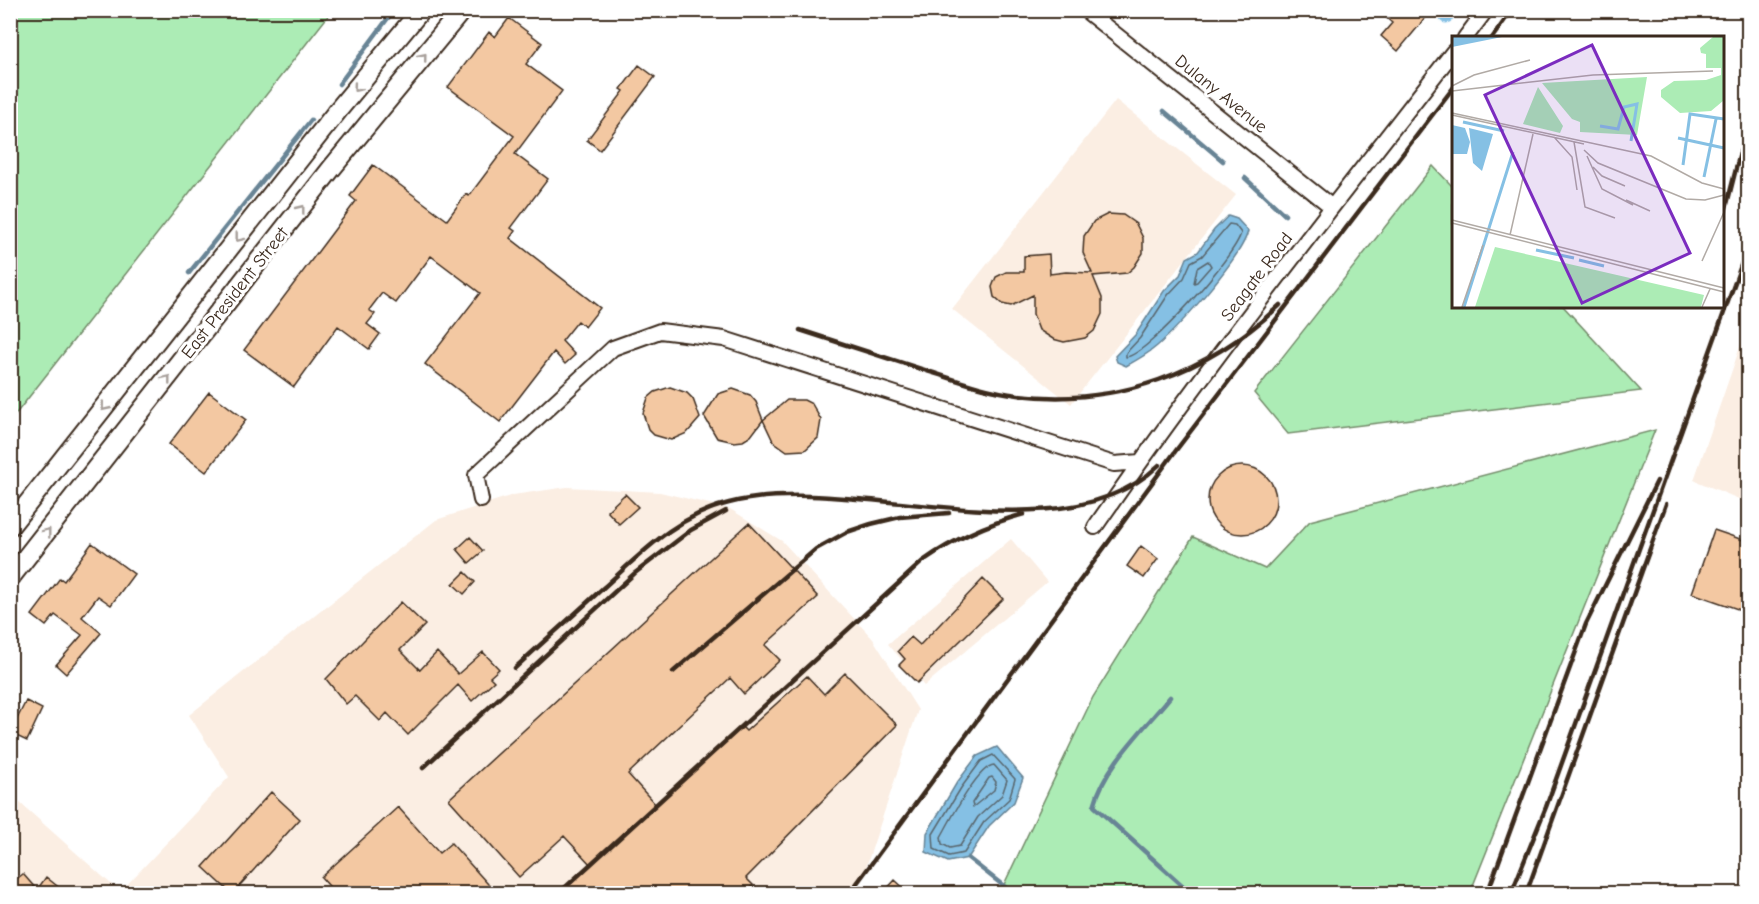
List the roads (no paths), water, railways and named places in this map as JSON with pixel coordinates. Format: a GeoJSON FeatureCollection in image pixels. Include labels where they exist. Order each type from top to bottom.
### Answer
{"type":"FeatureCollection","features":[{"type":"Feature","properties":{"kind":"main road","name":"East President Street"},"geometry":{"type":"LineString","coordinates":[[10,526],[339,109],[422,10]]}},
{"type":"Feature","properties":{"kind":"main road","name":"East President Street"},"geometry":{"type":"LineString","coordinates":[[10,578],[331,169],[462,10]]}},
{"type":"Feature","properties":{"kind":"street","name":"Dulany Avenue"},"geometry":{"type":"LineString","coordinates":[[1085,10],[1332,207]]}},
{"type":"Feature","properties":{"kind":"street"},"geometry":{"type":"LineString","coordinates":[[1466,36],[1486,10]]}},
{"type":"Feature","properties":{"kind":"street","name":"Seagate Road"},"geometry":{"type":"LineString","coordinates":[[1095,527],[1140,462],[1332,207],[1452,53]]}},
{"type":"Feature","properties":{"kind":"street"},"geometry":{"type":"LineString","coordinates":[[481,500],[476,475],[613,348],[660,331],[724,339],[1114,464],[1140,462]]}},
{"type":"Feature","properties":{"kind":"water"},"geometry":{"type":"Polygon","coordinates":[[[1228,216],[1237,219],[1248,231],[1243,243],[1222,274],[1180,324],[1154,349],[1126,366],[1117,362],[1115,356],[1136,334],[1164,291],[1180,275],[1187,258],[1198,252],[1228,216]]]}},
{"type":"Feature","properties":{"kind":"water"},"geometry":{"type":"Polygon","coordinates":[[[997,747],[1023,778],[1014,802],[989,826],[968,858],[948,862],[926,852],[927,833],[956,784],[977,756],[997,747]]]}},
{"type":"Feature","properties":{"kind":"waterway"},"geometry":{"type":"LineString","coordinates":[[339,84],[394,10]]}},
{"type":"Feature","properties":{"kind":"waterway"},"geometry":{"type":"LineString","coordinates":[[1446,16],[1450,10]]}},
{"type":"Feature","properties":{"kind":"waterway"},"geometry":{"type":"LineString","coordinates":[[1164,111],[1223,161]]}},
{"type":"Feature","properties":{"kind":"waterway"},"geometry":{"type":"LineString","coordinates":[[189,273],[311,120]]}},
{"type":"Feature","properties":{"kind":"waterway"},"geometry":{"type":"LineString","coordinates":[[1245,178],[1285,215]]}},
{"type":"Feature","properties":{"kind":"waterway"},"geometry":{"type":"LineString","coordinates":[[1170,697],[1116,762],[1099,791],[1094,806],[1192,894]]}},
{"type":"Feature","properties":{"kind":"waterway"},"geometry":{"type":"LineString","coordinates":[[968,858],[1014,894]]}},
{"type":"Feature","properties":{"kind":"railway"},"geometry":{"type":"LineString","coordinates":[[1493,36],[1512,10]]}},
{"type":"Feature","properties":{"kind":"railway"},"geometry":{"type":"LineString","coordinates":[[849,894],[1177,449],[1452,89]]}},
{"type":"Feature","properties":{"kind":"railway"},"geometry":{"type":"LineString","coordinates":[[1723,220],[1748,121]]}},
{"type":"Feature","properties":{"kind":"railway"},"geometry":{"type":"LineString","coordinates":[[1511,894],[1546,807],[1748,246]]}},
{"type":"Feature","properties":{"kind":"railway"},"geometry":{"type":"LineString","coordinates":[[800,330],[993,391],[1054,397],[1090,396],[1125,390],[1191,367],[1252,329],[1280,305]]}},
{"type":"Feature","properties":{"kind":"railway"},"geometry":{"type":"LineString","coordinates":[[515,668],[661,537],[692,517],[729,503],[779,496],[835,497],[1012,511],[1067,507],[1117,493],[1159,465]]}},
{"type":"Feature","properties":{"kind":"railway"},"geometry":{"type":"LineString","coordinates":[[1487,894],[1586,624],[1657,481]]}},
{"type":"Feature","properties":{"kind":"railway"},"geometry":{"type":"LineString","coordinates":[[1526,894],[1666,504]]}},
{"type":"Feature","properties":{"kind":"railway"},"geometry":{"type":"LineString","coordinates":[[423,768],[635,573],[691,530],[726,511]]}},
{"type":"Feature","properties":{"kind":"railway"},"geometry":{"type":"LineString","coordinates":[[673,672],[816,549],[847,532],[871,524],[900,517],[949,513]]}},
{"type":"Feature","properties":{"kind":"railway"},"geometry":{"type":"LineString","coordinates":[[558,894],[923,561],[971,533],[1024,514]]}}]}
